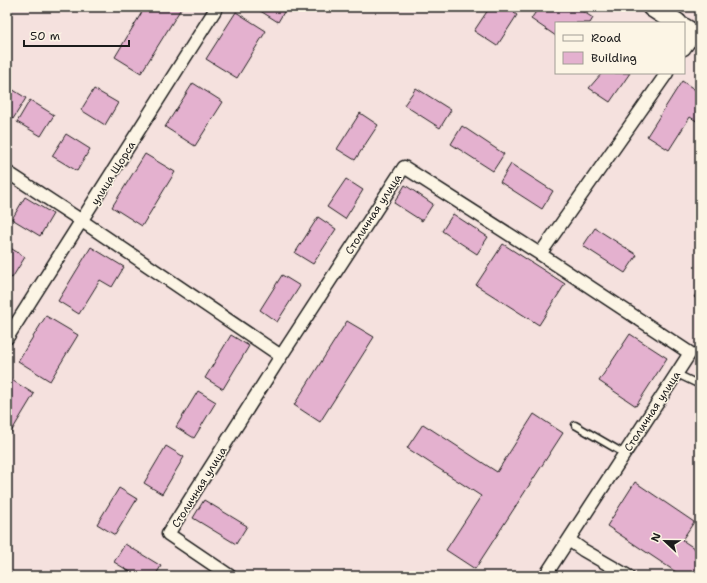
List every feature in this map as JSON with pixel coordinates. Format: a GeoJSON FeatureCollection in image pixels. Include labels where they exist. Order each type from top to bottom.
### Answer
{"type":"FeatureCollection","features":[{"type":"Feature","properties":{"kind":"main road"},"geometry":{"type":"LineString","coordinates":[[652,7],[675,22]]}},
{"type":"Feature","properties":{"kind":"street","name":"улица Щорса"},"geometry":{"type":"LineString","coordinates":[[7,338],[217,7]]}},
{"type":"Feature","properties":{"kind":"street"},"geometry":{"type":"LineString","coordinates":[[540,254],[666,74]]}},
{"type":"Feature","properties":{"kind":"street","name":"Столичная улица"},"geometry":{"type":"LineString","coordinates":[[230,576],[168,534],[281,356],[404,167],[540,254],[690,353],[545,576]]}},
{"type":"Feature","properties":{"kind":"street"},"geometry":{"type":"LineString","coordinates":[[7,172],[281,356]]}},
{"type":"Feature","properties":{"kind":"street"},"geometry":{"type":"LineString","coordinates":[[569,540],[583,550],[628,576]]}},
{"type":"Feature","properties":{"kind":"lane"},"geometry":{"type":"LineString","coordinates":[[677,374],[700,385]]}},
{"type":"Feature","properties":{"kind":"lane"},"geometry":{"type":"LineString","coordinates":[[575,425],[625,454]]}},
{"type":"Feature","properties":{"kind":"building"},"geometry":{"type":"Polygon","coordinates":[[[145,7],[182,7],[141,73],[115,57],[145,7]]]}},
{"type":"Feature","properties":{"kind":"building"},"geometry":{"type":"Polygon","coordinates":[[[254,7],[287,7],[278,22],[254,7]]]}},
{"type":"Feature","properties":{"kind":"building"},"geometry":{"type":"Polygon","coordinates":[[[490,7],[517,7],[514,13],[517,15],[497,46],[474,31],[490,7]]]}},
{"type":"Feature","properties":{"kind":"building"},"geometry":{"type":"Polygon","coordinates":[[[539,7],[576,7],[593,18],[591,22],[555,22],[555,35],[531,19],[539,7]]]}},
{"type":"Feature","properties":{"kind":"building"},"geometry":{"type":"Polygon","coordinates":[[[236,12],[266,31],[237,78],[206,59],[236,12]]]}},
{"type":"Feature","properties":{"kind":"building"},"geometry":{"type":"Polygon","coordinates":[[[601,74],[629,74],[610,102],[589,88],[601,74]]]}},
{"type":"Feature","properties":{"kind":"building"},"geometry":{"type":"Polygon","coordinates":[[[682,81],[700,93],[700,123],[690,117],[669,150],[647,136],[682,81]]]}},
{"type":"Feature","properties":{"kind":"building"},"geometry":{"type":"Polygon","coordinates":[[[193,83],[223,102],[195,146],[165,127],[193,83]]]}},
{"type":"Feature","properties":{"kind":"building"},"geometry":{"type":"Polygon","coordinates":[[[7,86],[26,98],[13,119],[7,116],[7,86]]]}},
{"type":"Feature","properties":{"kind":"building"},"geometry":{"type":"Polygon","coordinates":[[[416,88],[451,110],[440,128],[404,105],[416,88]]]}},
{"type":"Feature","properties":{"kind":"building"},"geometry":{"type":"Polygon","coordinates":[[[94,89],[118,103],[105,125],[81,110],[94,89]]]}},
{"type":"Feature","properties":{"kind":"building"},"geometry":{"type":"Polygon","coordinates":[[[30,100],[54,115],[41,136],[17,122],[30,100]]]}},
{"type":"Feature","properties":{"kind":"building"},"geometry":{"type":"Polygon","coordinates":[[[360,113],[378,125],[355,160],[337,149],[360,113]]]}},
{"type":"Feature","properties":{"kind":"building"},"geometry":{"type":"Polygon","coordinates":[[[462,126],[504,154],[493,171],[451,144],[462,126]]]}},
{"type":"Feature","properties":{"kind":"building"},"geometry":{"type":"Polygon","coordinates":[[[66,134],[90,149],[77,171],[52,156],[66,134]]]}},
{"type":"Feature","properties":{"kind":"building"},"geometry":{"type":"Polygon","coordinates":[[[145,154],[175,172],[142,226],[112,207],[145,154]]]}},
{"type":"Feature","properties":{"kind":"building"},"geometry":{"type":"Polygon","coordinates":[[[511,164],[553,191],[542,209],[500,182],[511,164]]]}},
{"type":"Feature","properties":{"kind":"building"},"geometry":{"type":"Polygon","coordinates":[[[346,179],[363,190],[345,219],[327,207],[346,179]]]}},
{"type":"Feature","properties":{"kind":"building"},"geometry":{"type":"Polygon","coordinates":[[[405,185],[433,204],[422,221],[394,203],[405,185]]]}},
{"type":"Feature","properties":{"kind":"building"},"geometry":{"type":"Polygon","coordinates":[[[25,197],[53,214],[40,236],[12,219],[25,197]]]}},
{"type":"Feature","properties":{"kind":"building"},"geometry":{"type":"Polygon","coordinates":[[[453,214],[488,237],[477,254],[442,231],[453,214]]]}},
{"type":"Feature","properties":{"kind":"building"},"geometry":{"type":"Polygon","coordinates":[[[318,217],[336,229],[313,264],[295,253],[318,217]]]}},
{"type":"Feature","properties":{"kind":"building"},"geometry":{"type":"Polygon","coordinates":[[[595,228],[637,255],[625,273],[583,246],[595,228]]]}},
{"type":"Feature","properties":{"kind":"building"},"geometry":{"type":"Polygon","coordinates":[[[503,244],[565,284],[539,325],[476,285],[503,244]]]}},
{"type":"Feature","properties":{"kind":"building"},"geometry":{"type":"Polygon","coordinates":[[[7,246],[25,257],[12,278],[7,275],[7,246]]]}},
{"type":"Feature","properties":{"kind":"building"},"geometry":{"type":"Polygon","coordinates":[[[91,247],[124,267],[112,287],[100,280],[79,314],[58,301],[91,247]]]}},
{"type":"Feature","properties":{"kind":"building"},"geometry":{"type":"Polygon","coordinates":[[[282,275],[300,286],[277,322],[260,310],[282,275]]]}},
{"type":"Feature","properties":{"kind":"building"},"geometry":{"type":"Polygon","coordinates":[[[700,288],[700,301],[694,297],[700,288]]]}},
{"type":"Feature","properties":{"kind":"building"},"geometry":{"type":"Polygon","coordinates":[[[46,316],[78,335],[50,381],[18,361],[46,316]]]}},
{"type":"Feature","properties":{"kind":"building"},"geometry":{"type":"Polygon","coordinates":[[[347,321],[374,337],[320,422],[294,405],[347,321]]]}},
{"type":"Feature","properties":{"kind":"building"},"geometry":{"type":"Polygon","coordinates":[[[630,334],[667,358],[636,406],[599,381],[630,334]]]}},
{"type":"Feature","properties":{"kind":"building"},"geometry":{"type":"Polygon","coordinates":[[[231,335],[249,346],[223,389],[205,378],[231,335]]]}},
{"type":"Feature","properties":{"kind":"building"},"geometry":{"type":"Polygon","coordinates":[[[7,377],[34,394],[8,437],[7,436],[7,377]]]}},
{"type":"Feature","properties":{"kind":"building"},"geometry":{"type":"Polygon","coordinates":[[[198,391],[216,402],[194,438],[176,427],[198,391]]]}},
{"type":"Feature","properties":{"kind":"building"},"geometry":{"type":"Polygon","coordinates":[[[534,414],[563,433],[475,569],[446,550],[481,496],[407,448],[423,424],[497,472],[534,414]]]}},
{"type":"Feature","properties":{"kind":"building"},"geometry":{"type":"Polygon","coordinates":[[[166,446],[184,457],[162,494],[144,483],[166,446]]]}},
{"type":"Feature","properties":{"kind":"building"},"geometry":{"type":"Polygon","coordinates":[[[635,482],[694,522],[682,540],[700,552],[700,576],[682,576],[607,526],[635,482]]]}},
{"type":"Feature","properties":{"kind":"building"},"geometry":{"type":"Polygon","coordinates":[[[119,488],[137,499],[115,535],[97,524],[119,488]]]}},
{"type":"Feature","properties":{"kind":"building"},"geometry":{"type":"Polygon","coordinates":[[[204,500],[247,526],[236,544],[193,518],[204,500]]]}},
{"type":"Feature","properties":{"kind":"building"},"geometry":{"type":"Polygon","coordinates":[[[125,544],[161,566],[155,576],[137,576],[114,562],[125,544]]]}}]}
